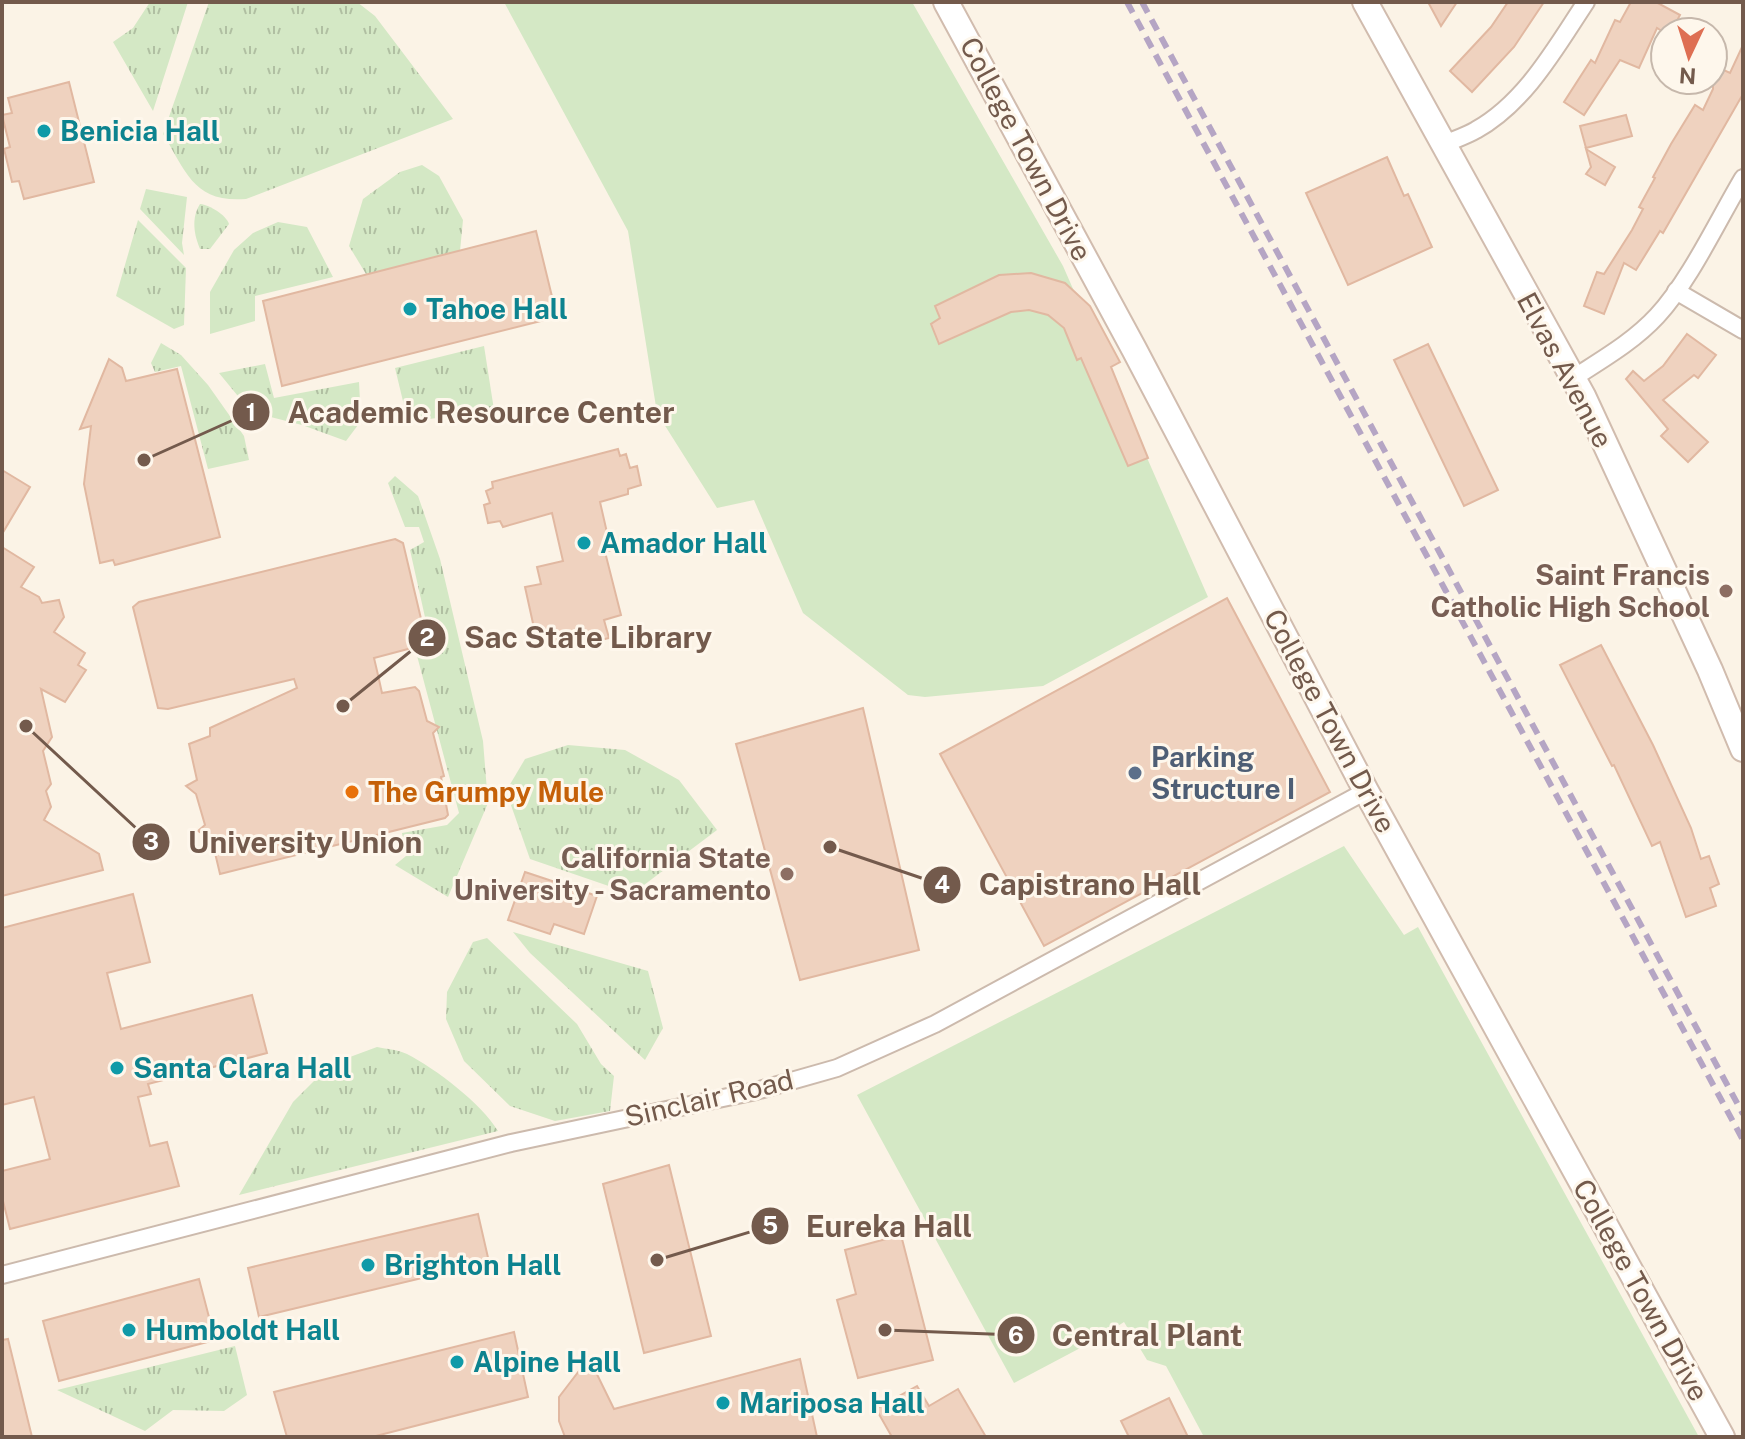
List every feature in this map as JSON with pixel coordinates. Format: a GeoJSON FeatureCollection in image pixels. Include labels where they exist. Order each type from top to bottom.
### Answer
{"type":"FeatureCollection","features":[{"type":"Feature","properties":{"kind":"street","name":"College Town Drive"},"geometry":{"type":"LineString","coordinates":[[946,2],[1141,363],[1366,791],[1722,1437]]}},
{"type":"Feature","properties":{"kind":"street","name":"Elvas Avenue"},"geometry":{"type":"LineString","coordinates":[[1365,2],[1583,396],[1710,670],[1743,749]]}},
{"type":"Feature","properties":{"kind":"street"},"geometry":{"type":"LineString","coordinates":[[1442,145],[1478,129],[1508,105],[1545,64],[1586,2]]}},
{"type":"Feature","properties":{"kind":"street"},"geometry":{"type":"LineString","coordinates":[[1572,379],[1635,337],[1658,315],[1676,291],[1743,178]]}},
{"type":"Feature","properties":{"kind":"street"},"geometry":{"type":"LineString","coordinates":[[1676,291],[1743,330]]}},
{"type":"Feature","properties":{"kind":"street","name":"Sinclair Road"},"geometry":{"type":"LineString","coordinates":[[2,1275],[511,1143],[756,1091],[837,1068],[935,1024],[1366,791]]}},
{"type":"Feature","properties":{"kind":"green space"},"geometry":{"type":"Polygon","coordinates":[[[150,2],[188,2],[153,111],[113,42],[133,28],[150,2]]]}},
{"type":"Feature","properties":{"kind":"green space"},"geometry":{"type":"Polygon","coordinates":[[[209,2],[357,2],[375,16],[453,119],[246,199],[214,196],[194,183],[163,134],[209,2]]]}},
{"type":"Feature","properties":{"kind":"green space"},"geometry":{"type":"Polygon","coordinates":[[[504,2],[912,2],[1063,266],[1208,597],[1043,686],[925,697],[908,695],[803,613],[754,500],[717,508],[657,413],[628,231],[504,2]]]}},
{"type":"Feature","properties":{"kind":"green space"},"geometry":{"type":"Polygon","coordinates":[[[422,165],[439,176],[463,220],[460,251],[366,274],[349,246],[363,199],[400,172],[422,165]]]}},
{"type":"Feature","properties":{"kind":"green space"},"geometry":{"type":"Polygon","coordinates":[[[146,189],[187,197],[182,243],[184,255],[140,209],[146,189]]]}},
{"type":"Feature","properties":{"kind":"green space"},"geometry":{"type":"Polygon","coordinates":[[[200,204],[217,211],[229,224],[210,249],[200,249],[196,238],[194,221],[200,204]]]}},
{"type":"Feature","properties":{"kind":"green space"},"geometry":{"type":"Polygon","coordinates":[[[138,220],[186,268],[184,325],[174,329],[116,296],[138,220]]]}},
{"type":"Feature","properties":{"kind":"green space"},"geometry":{"type":"Polygon","coordinates":[[[278,222],[307,227],[333,277],[255,296],[255,321],[210,334],[210,292],[234,250],[253,233],[278,222]]]}},
{"type":"Feature","properties":{"kind":"green space"},"geometry":{"type":"Polygon","coordinates":[[[161,343],[181,355],[208,385],[244,436],[249,460],[208,469],[181,366],[155,372],[151,363],[161,343]]]}},
{"type":"Feature","properties":{"kind":"green space"},"geometry":{"type":"Polygon","coordinates":[[[484,346],[494,410],[408,422],[395,368],[484,346]]]}},
{"type":"Feature","properties":{"kind":"green space"},"geometry":{"type":"Polygon","coordinates":[[[265,364],[274,398],[359,382],[361,421],[346,441],[302,425],[251,412],[219,373],[265,364]]]}},
{"type":"Feature","properties":{"kind":"green space"},"geometry":{"type":"Polygon","coordinates":[[[395,476],[418,496],[440,559],[483,741],[488,803],[448,897],[395,865],[406,856],[402,833],[447,825],[459,813],[416,652],[431,644],[410,550],[424,542],[419,527],[405,527],[388,483],[395,476]]]}},
{"type":"Feature","properties":{"kind":"green space"},"geometry":{"type":"Polygon","coordinates":[[[568,745],[625,750],[679,780],[717,830],[632,894],[530,859],[506,791],[525,759],[568,745]]]}},
{"type":"Feature","properties":{"kind":"green space"},"geometry":{"type":"Polygon","coordinates":[[[1344,846],[1404,935],[1418,927],[1699,1437],[1204,1437],[1166,1366],[1147,1360],[1124,1322],[1014,1383],[857,1095],[1344,846]]]}},
{"type":"Feature","properties":{"kind":"green space"},"geometry":{"type":"Polygon","coordinates":[[[513,932],[648,971],[663,1028],[645,1060],[530,953],[513,932]]]}},
{"type":"Feature","properties":{"kind":"green space"},"geometry":{"type":"Polygon","coordinates":[[[487,938],[577,1024],[601,1064],[614,1076],[610,1111],[555,1121],[510,1106],[464,1061],[446,1019],[447,992],[473,942],[487,938]]]}},
{"type":"Feature","properties":{"kind":"green space"},"geometry":{"type":"Polygon","coordinates":[[[377,1047],[404,1053],[431,1068],[469,1098],[498,1131],[239,1195],[293,1102],[331,1064],[377,1047]]]}},
{"type":"Feature","properties":{"kind":"green space"},"geometry":{"type":"Polygon","coordinates":[[[235,1346],[247,1395],[224,1411],[173,1410],[145,1431],[57,1390],[235,1346]]]}},
{"type":"Feature","properties":{"kind":"building"},"geometry":{"type":"Polygon","coordinates":[[[1428,2],[1457,2],[1441,26],[1428,2]]]}},
{"type":"Feature","properties":{"kind":"building"},"geometry":{"type":"Polygon","coordinates":[[[1508,2],[1544,2],[1514,47],[1472,92],[1450,71],[1491,27],[1508,2]]]}},
{"type":"Feature","properties":{"kind":"building"},"geometry":{"type":"Polygon","coordinates":[[[1631,2],[1656,2],[1680,15],[1649,16],[1649,46],[1639,68],[1620,60],[1584,115],[1564,102],[1591,60],[1595,63],[1615,20],[1620,22],[1631,2]]]}},
{"type":"Feature","properties":{"kind":"building"},"geometry":{"type":"Polygon","coordinates":[[[1743,45],[1743,94],[1663,233],[1660,231],[1636,270],[1624,263],[1604,314],[1584,306],[1597,272],[1604,274],[1632,230],[1643,209],[1639,207],[1653,177],[1695,105],[1703,110],[1710,96],[1729,96],[1730,73],[1743,45]]]}},
{"type":"Feature","properties":{"kind":"building","name":"Benicia Hall"},"geometry":{"type":"Polygon","coordinates":[[[69,82],[94,182],[24,199],[19,181],[12,182],[4,149],[10,147],[2,115],[12,113],[8,98],[69,82]]]}},
{"type":"Feature","properties":{"kind":"building"},"geometry":{"type":"Polygon","coordinates":[[[1626,115],[1632,136],[1586,148],[1580,126],[1626,115]]]}},
{"type":"Feature","properties":{"kind":"building"},"geometry":{"type":"Polygon","coordinates":[[[1586,149],[1615,167],[1605,185],[1586,174],[1591,167],[1586,149]]]}},
{"type":"Feature","properties":{"kind":"building"},"geometry":{"type":"Polygon","coordinates":[[[1387,157],[1432,247],[1348,285],[1306,193],[1387,157]]]}},
{"type":"Feature","properties":{"kind":"building","name":"Tahoe Hall"},"geometry":{"type":"Polygon","coordinates":[[[536,231],[557,317],[282,386],[263,301],[536,231]]]}},
{"type":"Feature","properties":{"kind":"building"},"geometry":{"type":"Polygon","coordinates":[[[1031,273],[1065,283],[1090,306],[1120,362],[1111,367],[1148,458],[1128,466],[1081,358],[1077,360],[1064,328],[1048,315],[1029,310],[1011,312],[939,344],[931,324],[940,318],[935,306],[999,275],[1031,273]]]}},
{"type":"Feature","properties":{"kind":"building"},"geometry":{"type":"Polygon","coordinates":[[[1687,334],[1716,355],[1698,378],[1694,375],[1663,400],[1708,442],[1688,462],[1661,436],[1668,429],[1626,379],[1633,371],[1644,381],[1663,366],[1687,334]]]}},
{"type":"Feature","properties":{"kind":"building"},"geometry":{"type":"Polygon","coordinates":[[[1428,344],[1498,490],[1464,506],[1394,360],[1428,344]]]}},
{"type":"Feature","properties":{"kind":"building"},"geometry":{"type":"Polygon","coordinates":[[[109,359],[122,368],[126,381],[177,369],[220,537],[115,565],[113,560],[100,563],[84,484],[91,426],[80,429],[109,359]]]}},
{"type":"Feature","properties":{"kind":"building","name":"Amador Hall"},"geometry":{"type":"Polygon","coordinates":[[[618,449],[620,456],[626,454],[630,468],[637,466],[641,485],[628,489],[628,494],[600,502],[611,550],[605,552],[621,615],[604,620],[609,638],[572,647],[572,644],[558,647],[553,633],[536,637],[525,587],[541,584],[537,567],[563,561],[552,513],[503,527],[500,521],[488,523],[484,505],[490,503],[486,491],[493,488],[492,482],[618,449]]]}},
{"type":"Feature","properties":{"kind":"building"},"geometry":{"type":"Polygon","coordinates":[[[2,470],[30,487],[2,534],[2,470]]]}},
{"type":"Feature","properties":{"kind":"building"},"geometry":{"type":"Polygon","coordinates":[[[395,539],[403,543],[427,644],[374,658],[382,693],[415,687],[419,691],[427,721],[439,727],[433,733],[444,776],[441,777],[448,815],[220,874],[212,840],[198,831],[205,825],[196,794],[186,786],[197,780],[189,744],[210,736],[210,728],[297,688],[294,679],[168,709],[158,708],[133,607],[139,602],[395,539]]]}},
{"type":"Feature","properties":{"kind":"building"},"geometry":{"type":"Polygon","coordinates":[[[2,547],[34,567],[21,587],[39,597],[42,603],[59,600],[64,617],[54,632],[85,653],[78,665],[86,670],[65,702],[41,689],[52,737],[43,751],[51,784],[46,791],[51,807],[44,820],[99,854],[103,870],[2,896],[2,547]]]}},
{"type":"Feature","properties":{"kind":"building","name":"Parking Structure I"},"geometry":{"type":"Polygon","coordinates":[[[1227,598],[1330,792],[1044,946],[940,754],[1227,598]]]}},
{"type":"Feature","properties":{"kind":"building"},"geometry":{"type":"Polygon","coordinates":[[[1601,645],[1653,745],[1691,828],[1701,859],[1709,856],[1719,884],[1710,888],[1716,906],[1686,917],[1660,842],[1652,846],[1614,765],[1560,665],[1601,645]]]}},
{"type":"Feature","properties":{"kind":"building"},"geometry":{"type":"Polygon","coordinates":[[[863,708],[919,950],[800,980],[736,744],[863,708]]]}},
{"type":"Feature","properties":{"kind":"building"},"geometry":{"type":"Polygon","coordinates":[[[525,872],[597,896],[584,934],[554,924],[550,934],[508,920],[525,872]]]}},
{"type":"Feature","properties":{"kind":"building","name":"Santa Clara Hall"},"geometry":{"type":"Polygon","coordinates":[[[133,894],[150,962],[107,973],[121,1029],[252,995],[267,1053],[148,1084],[151,1094],[138,1097],[150,1146],[167,1142],[179,1186],[10,1229],[2,1197],[2,1171],[50,1159],[34,1097],[2,1105],[2,928],[133,894]]]}},
{"type":"Feature","properties":{"kind":"building"},"geometry":{"type":"Polygon","coordinates":[[[669,1165],[711,1336],[644,1353],[603,1184],[669,1165]]]}},
{"type":"Feature","properties":{"kind":"building","name":"Brighton Hall"},"geometry":{"type":"Polygon","coordinates":[[[478,1214],[489,1262],[259,1317],[248,1268],[478,1214]]]}},
{"type":"Feature","properties":{"kind":"building"},"geometry":{"type":"Polygon","coordinates":[[[901,1235],[933,1360],[858,1378],[837,1300],[856,1294],[845,1250],[901,1235]]]}},
{"type":"Feature","properties":{"kind":"building","name":"Humboldt Hall"},"geometry":{"type":"Polygon","coordinates":[[[199,1279],[215,1340],[59,1381],[43,1321],[199,1279]]]}},
{"type":"Feature","properties":{"kind":"building","name":"Alpine Hall"},"geometry":{"type":"Polygon","coordinates":[[[514,1332],[528,1397],[372,1437],[287,1437],[274,1392],[514,1332]]]}},
{"type":"Feature","properties":{"kind":"building"},"geometry":{"type":"Polygon","coordinates":[[[8,1339],[32,1437],[2,1437],[2,1340],[8,1339]]]}},
{"type":"Feature","properties":{"kind":"building","name":"Mariposa Hall"},"geometry":{"type":"Polygon","coordinates":[[[589,1358],[614,1409],[800,1359],[817,1437],[565,1437],[559,1421],[559,1397],[589,1358]]]}},
{"type":"Feature","properties":{"kind":"building"},"geometry":{"type":"Polygon","coordinates":[[[917,1386],[929,1406],[958,1389],[986,1437],[892,1437],[876,1409],[917,1386]]]}},
{"type":"Feature","properties":{"kind":"building"},"geometry":{"type":"Polygon","coordinates":[[[1169,1398],[1188,1437],[1129,1437],[1121,1421],[1169,1398]]]}},
{"type":"Feature","properties":{"kind":"railway"},"geometry":{"type":"LineString","coordinates":[[1127,2],[1743,1140]]}},
{"type":"Feature","properties":{"kind":"railway"},"geometry":{"type":"LineString","coordinates":[[1142,2],[1743,1114]]}},
{"type":"Feature","properties":{"kind":"place","name":"Benicia Hall"},"geometry":{"type":"Point","coordinates":[44,131]}},
{"type":"Feature","properties":{"kind":"place","name":"Tahoe Hall"},"geometry":{"type":"Point","coordinates":[410,309]}},
{"type":"Feature","properties":{"kind":"place","name":"Academic Resource Center"},"geometry":{"type":"Point","coordinates":[144,460]}},
{"type":"Feature","properties":{"kind":"place","name":"Amador Hall"},"geometry":{"type":"Point","coordinates":[584,543]}},
{"type":"Feature","properties":{"kind":"place","name":"Saint Francis Catholic High School"},"geometry":{"type":"Point","coordinates":[1726,591]}},
{"type":"Feature","properties":{"kind":"place","name":"Sac State Library"},"geometry":{"type":"Point","coordinates":[343,706]}},
{"type":"Feature","properties":{"kind":"place","name":"University Union"},"geometry":{"type":"Point","coordinates":[26,726]}},
{"type":"Feature","properties":{"kind":"place","name":"Parking Structure I"},"geometry":{"type":"Point","coordinates":[1135,773]}},
{"type":"Feature","properties":{"kind":"place","name":"The Grumpy Mule"},"geometry":{"type":"Point","coordinates":[352,792]}},
{"type":"Feature","properties":{"kind":"place","name":"Capistrano Hall"},"geometry":{"type":"Point","coordinates":[830,847]}},
{"type":"Feature","properties":{"kind":"place","name":"California State University - Sacramento"},"geometry":{"type":"Point","coordinates":[787,874]}},
{"type":"Feature","properties":{"kind":"place","name":"Santa Clara Hall"},"geometry":{"type":"Point","coordinates":[117,1068]}},
{"type":"Feature","properties":{"kind":"place","name":"Eureka Hall"},"geometry":{"type":"Point","coordinates":[657,1260]}},
{"type":"Feature","properties":{"kind":"place","name":"Brighton Hall"},"geometry":{"type":"Point","coordinates":[368,1265]}},
{"type":"Feature","properties":{"kind":"place","name":"Humboldt Hall"},"geometry":{"type":"Point","coordinates":[129,1330]}},
{"type":"Feature","properties":{"kind":"place","name":"Central Plant"},"geometry":{"type":"Point","coordinates":[885,1330]}},
{"type":"Feature","properties":{"kind":"place","name":"Alpine Hall"},"geometry":{"type":"Point","coordinates":[457,1362]}},
{"type":"Feature","properties":{"kind":"place","name":"Mariposa Hall"},"geometry":{"type":"Point","coordinates":[723,1403]}}]}
